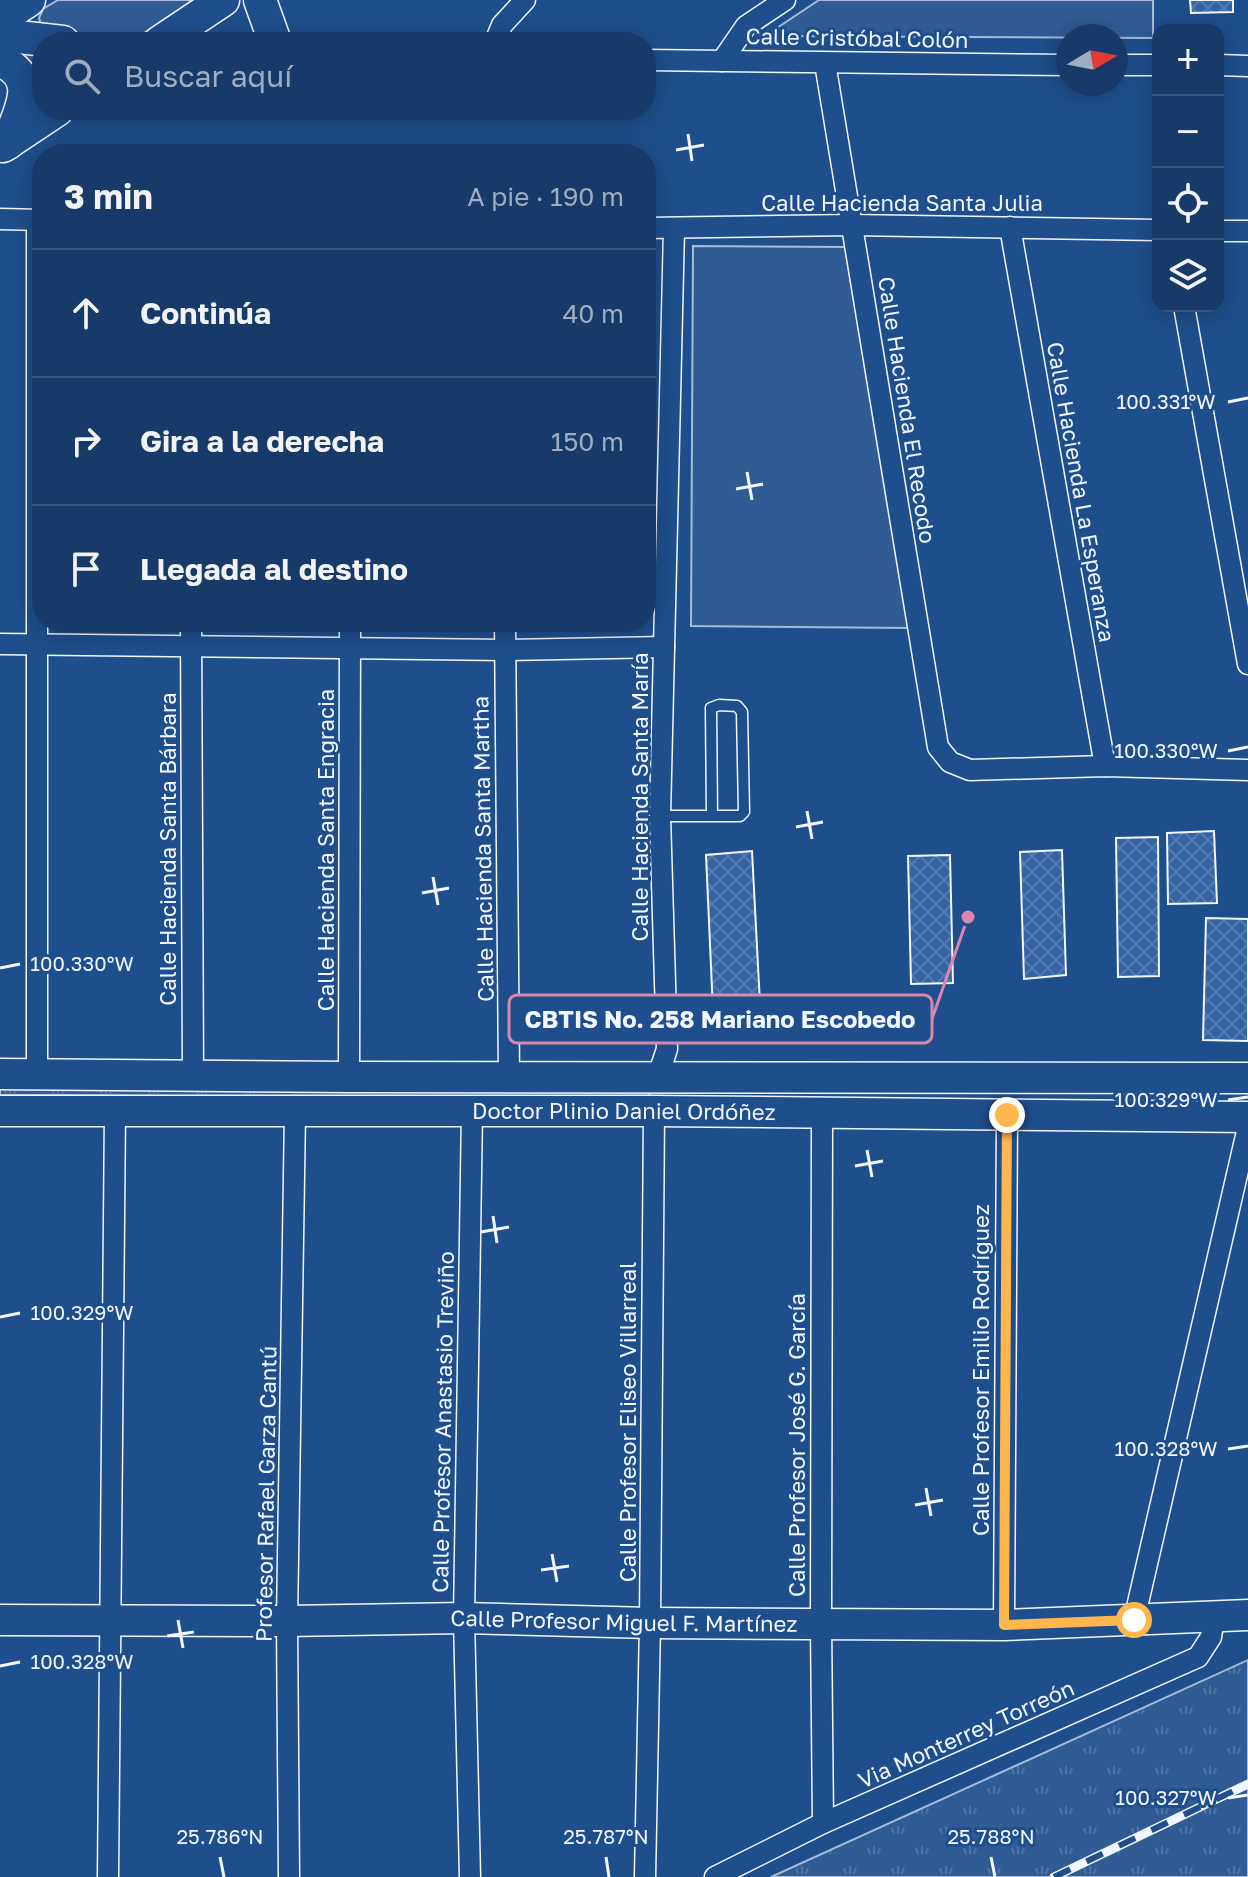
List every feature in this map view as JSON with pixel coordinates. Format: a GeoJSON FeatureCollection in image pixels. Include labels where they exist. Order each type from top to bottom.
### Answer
{"type":"FeatureCollection","features":[{"type":"Feature","properties":{"kind":"main road"},"geometry":{"type":"LineString","coordinates":[[0,19],[29,0]]}},
{"type":"Feature","properties":{"kind":"main road"},"geometry":{"type":"LineString","coordinates":[[175,32],[223,0]]}},
{"type":"Feature","properties":{"kind":"main road"},"geometry":{"type":"LineString","coordinates":[[260,0],[271,32]]}},
{"type":"Feature","properties":{"kind":"main road"},"geometry":{"type":"LineString","coordinates":[[0,35],[32,39]]}},
{"type":"Feature","properties":{"kind":"main road"},"geometry":{"type":"LineString","coordinates":[[0,60],[14,68],[25,83],[25,95],[4,146]]}},
{"type":"Feature","properties":{"kind":"main road"},"geometry":{"type":"LineString","coordinates":[[4,146],[42,120]]}},
{"type":"Feature","properties":{"kind":"street"},"geometry":{"type":"LineString","coordinates":[[499,32],[525,0]]}},
{"type":"Feature","properties":{"kind":"street"},"geometry":{"type":"LineString","coordinates":[[722,61],[746,26],[785,0]]}},
{"type":"Feature","properties":{"kind":"street","name":"Calle Cristóbal Colón"},"geometry":{"type":"LineString","coordinates":[[656,60],[1056,65]]}},
{"type":"Feature","properties":{"kind":"street","name":"Calle Hacienda El Recodo"},"geometry":{"type":"LineString","coordinates":[[825,63],[938,747],[950,762],[970,770],[1105,766]]}},
{"type":"Feature","properties":{"kind":"street"},"geometry":{"type":"LineString","coordinates":[[1128,65],[1152,65]]}},
{"type":"Feature","properties":{"kind":"street"},"geometry":{"type":"LineString","coordinates":[[1224,65],[1248,66]]}},
{"type":"Feature","properties":{"kind":"street"},"geometry":{"type":"LineString","coordinates":[[0,219],[32,220]]}},
{"type":"Feature","properties":{"kind":"street","name":"Calle Hacienda Santa Julia"},"geometry":{"type":"LineString","coordinates":[[656,228],[852,225],[1152,230]]}},
{"type":"Feature","properties":{"kind":"street","name":"Calle Hacienda La Esperanza"},"geometry":{"type":"LineString","coordinates":[[1010,227],[1105,766]]}},
{"type":"Feature","properties":{"kind":"street","name":"Calle Hacienda Santa María"},"geometry":{"type":"LineString","coordinates":[[658,1076],[667,1049],[660,816],[674,229]]}},
{"type":"Feature","properties":{"kind":"street"},"geometry":{"type":"LineString","coordinates":[[1224,231],[1248,231]]}},
{"type":"Feature","properties":{"kind":"street"},"geometry":{"type":"LineString","coordinates":[[1185,312],[1248,664]]}},
{"type":"Feature","properties":{"kind":"street"},"geometry":{"type":"LineString","coordinates":[[36,632],[37,1075]]}},
{"type":"Feature","properties":{"kind":"street","name":"Calle Hacienda Santa Bárbara"},"geometry":{"type":"LineString","coordinates":[[191,632],[193,1077]]}},
{"type":"Feature","properties":{"kind":"street","name":"Calle Hacienda Santa Engracia"},"geometry":{"type":"LineString","coordinates":[[349,1077],[350,632]]}},
{"type":"Feature","properties":{"kind":"street","name":"Calle Hacienda Santa Martha"},"geometry":{"type":"LineString","coordinates":[[505,632],[509,1076]]}},
{"type":"Feature","properties":{"kind":"street"},"geometry":{"type":"LineString","coordinates":[[0,644],[505,650],[664,647]]}},
{"type":"Feature","properties":{"kind":"street"},"geometry":{"type":"LineString","coordinates":[[1105,766],[1248,770]]}},
{"type":"Feature","properties":{"kind":"street","name":"Doctor Plinio Daniel Ordóñez"},"geometry":{"type":"LineString","coordinates":[[0,1074],[1248,1078]]}},
{"type":"Feature","properties":{"kind":"street"},"geometry":{"type":"LineString","coordinates":[[654,1111],[658,1076]]}},
{"type":"Feature","properties":{"kind":"street"},"geometry":{"type":"LineString","coordinates":[[108,1877],[115,1110]]}},
{"type":"Feature","properties":{"kind":"street","name":"Doctor Plinio Daniel Ordóñez"},"geometry":{"type":"LineString","coordinates":[[0,1111],[654,1111],[1248,1117]]}},
{"type":"Feature","properties":{"kind":"street","name":"Calle Profesor Anastasio Treviño"},"geometry":{"type":"LineString","coordinates":[[470,1877],[464,1618],[472,1111]]}},
{"type":"Feature","properties":{"kind":"street","name":"Calle Profesor Eliseo Villarreal"},"geometry":{"type":"LineString","coordinates":[[645,1877],[654,1111]]}},
{"type":"Feature","properties":{"kind":"street","name":"Profesor Rafael Garza Cantú"},"geometry":{"type":"LineString","coordinates":[[289,1877],[287,1621],[295,1112]]}},
{"type":"Feature","properties":{"kind":"street","name":"Calle Profesor José G. García"},"geometry":{"type":"LineString","coordinates":[[822,1114],[823,1823]]}},
{"type":"Feature","properties":{"kind":"street","name":"Calle Profesor Emilio Rodríguez"},"geometry":{"type":"LineString","coordinates":[[1004,1625],[1007,1115]]}},
{"type":"Feature","properties":{"kind":"street"},"geometry":{"type":"LineString","coordinates":[[1134,1620],[1248,1127]]}},
{"type":"Feature","properties":{"kind":"street","name":"Calle Profesor Miguel F. Martínez"},"geometry":{"type":"LineString","coordinates":[[0,1620],[464,1618],[650,1623],[1004,1625],[1248,1615]]}},
{"type":"Feature","properties":{"kind":"street","name":"Via Monterrey Torreón"},"geometry":{"type":"LineString","coordinates":[[715,1877],[823,1823],[1198,1657],[1211,1637],[1214,1618]]}},
{"type":"Feature","properties":{"kind":"lane"},"geometry":{"type":"LineString","coordinates":[[660,816],[712,816],[740,816],[744,812],[742,712],[737,706],[711,708],[712,816]]}},
{"type":"Feature","properties":{"kind":"green space"},"geometry":{"type":"Polygon","coordinates":[[[0,1081],[650,1092],[644,1099],[0,1095],[0,1081]]]}},
{"type":"Feature","properties":{"kind":"green space"},"geometry":{"type":"Polygon","coordinates":[[[1248,1660],[1248,1877],[771,1877],[1248,1660]]]}},
{"type":"Feature","properties":{"kind":"shaded area"},"geometry":{"type":"Polygon","coordinates":[[[58,0],[193,0],[145,32],[49,29],[41,24],[39,18],[43,9],[58,0]]]}},
{"type":"Feature","properties":{"kind":"shaded area"},"geometry":{"type":"Polygon","coordinates":[[[819,0],[1153,0],[1152,38],[1128,38],[1128,24],[1056,24],[1056,38],[765,36],[819,0]]]}},
{"type":"Feature","properties":{"kind":"shaded area"},"geometry":{"type":"Polygon","coordinates":[[[3,46],[32,50],[32,103],[3,46]]]}},
{"type":"Feature","properties":{"kind":"shaded area"},"geometry":{"type":"Polygon","coordinates":[[[693,246],[845,247],[909,628],[691,626],[693,246]]]}},
{"type":"Feature","properties":{"kind":"building"},"geometry":{"type":"Polygon","coordinates":[[[1190,0],[1233,0],[1233,12],[1191,13],[1190,0]]]}},
{"type":"Feature","properties":{"kind":"building"},"geometry":{"type":"Polygon","coordinates":[[[1214,831],[1217,903],[1168,904],[1167,833],[1214,831]]]}},
{"type":"Feature","properties":{"kind":"building"},"geometry":{"type":"Polygon","coordinates":[[[1158,837],[1159,976],[1118,977],[1116,838],[1158,837]]]}},
{"type":"Feature","properties":{"kind":"building"},"geometry":{"type":"Polygon","coordinates":[[[1062,850],[1066,975],[1024,979],[1020,852],[1062,850]]]}},
{"type":"Feature","properties":{"kind":"building"},"geometry":{"type":"Polygon","coordinates":[[[752,851],[760,1004],[713,1011],[706,855],[752,851]]]}},
{"type":"Feature","properties":{"kind":"building"},"geometry":{"type":"Polygon","coordinates":[[[950,855],[953,983],[911,984],[908,856],[950,855]]]}},
{"type":"Feature","properties":{"kind":"building"},"geometry":{"type":"Polygon","coordinates":[[[1206,918],[1248,919],[1248,1041],[1203,1040],[1206,918]]]}},
{"type":"Feature","properties":{"kind":"railway"},"geometry":{"type":"LineString","coordinates":[[1054,1877],[1248,1784]]}},
{"type":"Feature","properties":{"kind":"place","name":"CBTIS No. 258 Mariano Escobedo"},"geometry":{"type":"Point","coordinates":[968,917]}},
{"type":"Feature","properties":{"kind":"route"},"geometry":{"type":"LineString","coordinates":[[1007,1115],[1004,1625],[1134,1620]]}}]}
